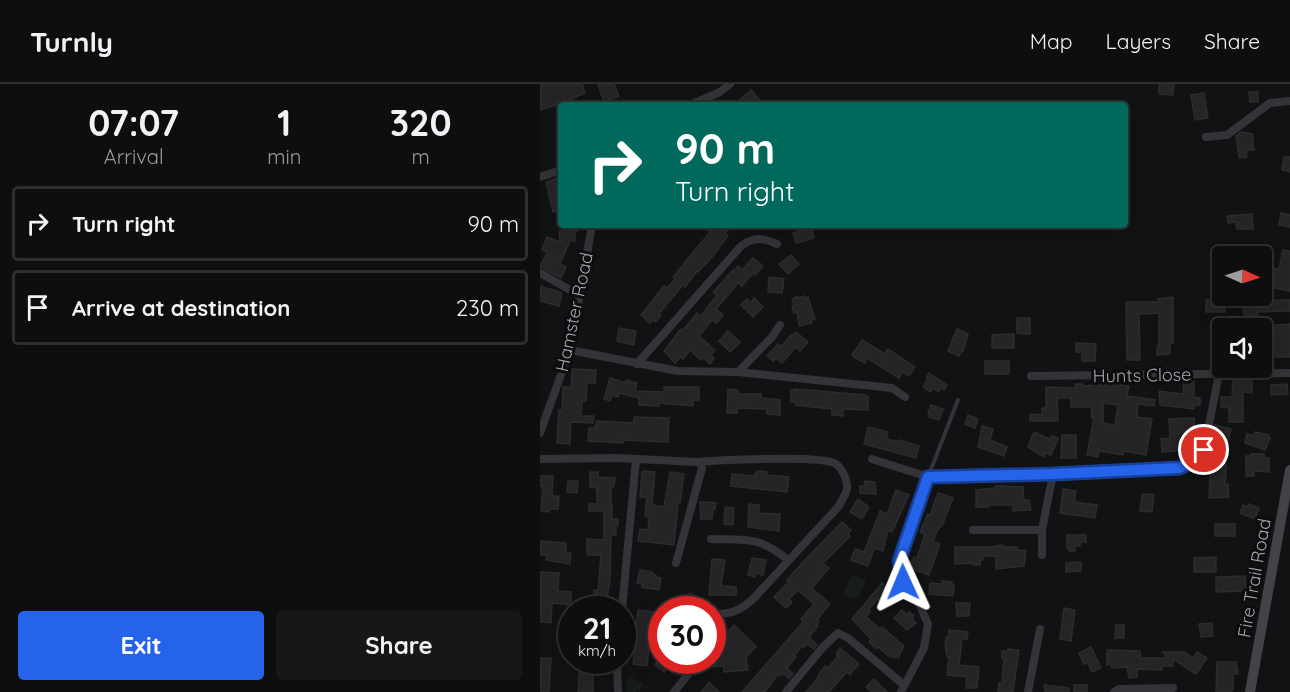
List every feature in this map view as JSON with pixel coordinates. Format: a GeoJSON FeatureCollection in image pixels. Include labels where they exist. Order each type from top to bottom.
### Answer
{"type":"FeatureCollection","features":[{"type":"Feature","properties":{"kind":"street"},"geometry":{"type":"LineString","coordinates":[[697,102],[720,92],[730,84]]}},
{"type":"Feature","properties":{"kind":"street"},"geometry":{"type":"LineString","coordinates":[[1206,136],[1227,135],[1270,103],[1290,101]]}},
{"type":"Feature","properties":{"kind":"street"},"geometry":{"type":"LineString","coordinates":[[540,177],[558,171]]}},
{"type":"Feature","properties":{"kind":"street","name":"Hamster Road"},"geometry":{"type":"LineString","coordinates":[[540,433],[570,350],[591,228]]}},
{"type":"Feature","properties":{"kind":"street"},"geometry":{"type":"LineString","coordinates":[[637,364],[741,246],[754,239],[763,238],[777,244]]}},
{"type":"Feature","properties":{"kind":"street"},"geometry":{"type":"LineString","coordinates":[[540,273],[579,295]]}},
{"type":"Feature","properties":{"kind":"street"},"geometry":{"type":"LineString","coordinates":[[738,372],[772,337],[780,325]]}},
{"type":"Feature","properties":{"kind":"street"},"geometry":{"type":"LineString","coordinates":[[570,350],[678,371],[738,372],[892,388],[905,398]]}},
{"type":"Feature","properties":{"kind":"street","name":"Hunts Close"},"geometry":{"type":"LineString","coordinates":[[1272,373],[1290,373]]}},
{"type":"Feature","properties":{"kind":"street","name":"Hunts Close"},"geometry":{"type":"LineString","coordinates":[[1030,376],[1212,374]]}},
{"type":"Feature","properties":{"kind":"street"},"geometry":{"type":"LineString","coordinates":[[872,459],[928,477],[1179,468],[1190,465],[1200,457],[1204,450],[1218,378]]}},
{"type":"Feature","properties":{"kind":"street"},"geometry":{"type":"LineString","coordinates":[[540,459],[636,459],[698,462],[816,460],[837,465],[844,475],[847,489],[839,506],[742,609],[726,613]]}},
{"type":"Feature","properties":{"kind":"street"},"geometry":{"type":"LineString","coordinates":[[623,596],[636,459]]}},
{"type":"Feature","properties":{"kind":"street"},"geometry":{"type":"LineString","coordinates":[[676,563],[702,468],[698,462]]}},
{"type":"Feature","properties":{"kind":"street","name":"Fire Trail Road"},"geometry":{"type":"LineString","coordinates":[[1250,692],[1290,470]]}},
{"type":"Feature","properties":{"kind":"street"},"geometry":{"type":"LineString","coordinates":[[1042,555],[1042,530],[1053,474]]}},
{"type":"Feature","properties":{"kind":"street"},"geometry":{"type":"LineString","coordinates":[[786,692],[823,647],[838,633],[848,638],[903,689],[924,648],[928,624],[920,606],[903,582],[899,561],[928,477]]}},
{"type":"Feature","properties":{"kind":"street"},"geometry":{"type":"LineString","coordinates":[[973,530],[1042,530]]}},
{"type":"Feature","properties":{"kind":"street"},"geometry":{"type":"LineString","coordinates":[[711,539],[756,540],[776,550],[788,560]]}},
{"type":"Feature","properties":{"kind":"street"},"geometry":{"type":"LineString","coordinates":[[1029,692],[1040,629]]}},
{"type":"Feature","properties":{"kind":"street"},"geometry":{"type":"LineString","coordinates":[[617,674],[618,692]]}},
{"type":"Feature","properties":{"kind":"street"},"geometry":{"type":"LineString","coordinates":[[674,692],[688,674]]}},
{"type":"Feature","properties":{"kind":"street"},"geometry":{"type":"LineString","coordinates":[[1114,692],[1119,689],[1173,688]]}},
{"type":"Feature","properties":{"kind":"lane"},"geometry":{"type":"LineString","coordinates":[[928,477],[958,400]]}},
{"type":"Feature","properties":{"kind":"shaded area"},"geometry":{"type":"Polygon","coordinates":[[[851,575],[866,580],[858,599],[843,595],[851,575]]]}},
{"type":"Feature","properties":{"kind":"shaded area"},"geometry":{"type":"Polygon","coordinates":[[[629,677],[643,683],[640,691],[637,689],[636,692],[626,692],[628,687],[625,686],[629,677]]]}},
{"type":"Feature","properties":{"kind":"building"},"geometry":{"type":"Polygon","coordinates":[[[540,84],[582,84],[585,93],[540,110],[540,84]]]}},
{"type":"Feature","properties":{"kind":"building"},"geometry":{"type":"Polygon","coordinates":[[[598,84],[614,84],[619,96],[604,102],[598,84]]]}},
{"type":"Feature","properties":{"kind":"building"},"geometry":{"type":"Polygon","coordinates":[[[1159,84],[1174,84],[1173,95],[1159,94],[1159,84]]]}},
{"type":"Feature","properties":{"kind":"building"},"geometry":{"type":"Polygon","coordinates":[[[751,90],[761,102],[737,102],[751,90]]]}},
{"type":"Feature","properties":{"kind":"building"},"geometry":{"type":"Polygon","coordinates":[[[1249,92],[1258,92],[1258,102],[1250,102],[1249,92]]]}},
{"type":"Feature","properties":{"kind":"building"},"geometry":{"type":"Polygon","coordinates":[[[1204,93],[1208,118],[1195,120],[1191,95],[1204,93]]]}},
{"type":"Feature","properties":{"kind":"building"},"geometry":{"type":"Polygon","coordinates":[[[1241,132],[1252,134],[1254,150],[1246,150],[1247,157],[1239,158],[1236,136],[1241,132]]]}},
{"type":"Feature","properties":{"kind":"building"},"geometry":{"type":"Polygon","coordinates":[[[1284,157],[1290,157],[1290,172],[1282,170],[1284,157]]]}},
{"type":"Feature","properties":{"kind":"building"},"geometry":{"type":"Polygon","coordinates":[[[558,178],[558,210],[553,212],[546,182],[558,178]]]}},
{"type":"Feature","properties":{"kind":"building"},"geometry":{"type":"Polygon","coordinates":[[[1281,213],[1290,215],[1290,227],[1279,225],[1281,213]]]}},
{"type":"Feature","properties":{"kind":"building"},"geometry":{"type":"Polygon","coordinates":[[[1252,214],[1253,229],[1237,229],[1236,222],[1228,223],[1227,216],[1252,214]]]}},
{"type":"Feature","properties":{"kind":"building"},"geometry":{"type":"Polygon","coordinates":[[[581,228],[575,232],[575,241],[570,241],[560,264],[566,267],[561,278],[540,267],[547,252],[542,250],[547,237],[560,242],[559,231],[581,228]]]}},
{"type":"Feature","properties":{"kind":"building"},"geometry":{"type":"Polygon","coordinates":[[[705,228],[726,228],[728,230],[725,233],[728,236],[685,287],[683,285],[671,299],[659,314],[661,316],[655,322],[652,320],[650,323],[641,315],[664,286],[667,288],[675,279],[673,277],[710,232],[705,228]]]}},
{"type":"Feature","properties":{"kind":"building"},"geometry":{"type":"Polygon","coordinates":[[[811,228],[814,238],[796,243],[793,233],[811,228]]]}},
{"type":"Feature","properties":{"kind":"building"},"geometry":{"type":"Polygon","coordinates":[[[1283,250],[1290,251],[1290,291],[1274,288],[1276,279],[1272,278],[1273,268],[1279,269],[1283,250]]]}},
{"type":"Feature","properties":{"kind":"building"},"geometry":{"type":"Polygon","coordinates":[[[791,255],[799,264],[788,274],[779,264],[791,255]]]}},
{"type":"Feature","properties":{"kind":"building"},"geometry":{"type":"Polygon","coordinates":[[[753,258],[763,266],[755,275],[753,273],[742,286],[738,283],[716,309],[723,315],[717,323],[712,320],[699,336],[715,350],[711,355],[714,358],[710,364],[703,357],[701,360],[690,350],[683,359],[680,357],[675,363],[664,351],[697,313],[701,316],[717,295],[713,292],[733,270],[738,266],[742,270],[753,258]]]}},
{"type":"Feature","properties":{"kind":"building"},"geometry":{"type":"Polygon","coordinates":[[[769,277],[784,279],[782,293],[768,292],[769,277]]]}},
{"type":"Feature","properties":{"kind":"building"},"geometry":{"type":"Polygon","coordinates":[[[540,286],[562,293],[559,306],[540,301],[540,286]]]}},
{"type":"Feature","properties":{"kind":"building"},"geometry":{"type":"Polygon","coordinates":[[[798,296],[799,298],[804,296],[806,299],[808,297],[815,319],[811,319],[812,323],[799,326],[797,312],[794,313],[792,307],[794,305],[792,299],[798,296]]]}},
{"type":"Feature","properties":{"kind":"building"},"geometry":{"type":"Polygon","coordinates":[[[1173,297],[1173,343],[1170,343],[1170,354],[1157,355],[1159,313],[1139,314],[1140,360],[1127,360],[1126,302],[1158,302],[1158,299],[1173,297]]]}},
{"type":"Feature","properties":{"kind":"building"},"geometry":{"type":"Polygon","coordinates":[[[754,298],[763,307],[753,317],[741,305],[747,299],[751,302],[754,298]]]}},
{"type":"Feature","properties":{"kind":"building"},"geometry":{"type":"Polygon","coordinates":[[[1206,300],[1212,300],[1212,306],[1225,306],[1225,312],[1206,312],[1206,300]]]}},
{"type":"Feature","properties":{"kind":"building"},"geometry":{"type":"Polygon","coordinates":[[[1290,300],[1290,311],[1257,312],[1258,318],[1245,318],[1243,306],[1272,306],[1272,301],[1290,300]]]}},
{"type":"Feature","properties":{"kind":"building"},"geometry":{"type":"Polygon","coordinates":[[[1017,318],[1030,318],[1030,334],[1017,333],[1017,318]]]}},
{"type":"Feature","properties":{"kind":"building"},"geometry":{"type":"Polygon","coordinates":[[[1290,324],[1290,357],[1272,357],[1272,325],[1290,324]]]}},
{"type":"Feature","properties":{"kind":"building"},"geometry":{"type":"Polygon","coordinates":[[[1211,326],[1212,326],[1212,359],[1211,326]]]}},
{"type":"Feature","properties":{"kind":"building"},"geometry":{"type":"Polygon","coordinates":[[[619,328],[636,331],[634,345],[617,341],[619,328]]]}},
{"type":"Feature","properties":{"kind":"building"},"geometry":{"type":"Polygon","coordinates":[[[957,329],[968,334],[963,351],[959,356],[948,351],[957,329]]]}},
{"type":"Feature","properties":{"kind":"building"},"geometry":{"type":"Polygon","coordinates":[[[728,331],[740,342],[730,352],[719,341],[728,331]]]}},
{"type":"Feature","properties":{"kind":"building"},"geometry":{"type":"Polygon","coordinates":[[[796,332],[808,342],[800,351],[796,347],[782,363],[776,358],[773,361],[767,356],[778,344],[781,347],[796,332]]]}},
{"type":"Feature","properties":{"kind":"building"},"geometry":{"type":"Polygon","coordinates":[[[1014,334],[1014,348],[992,348],[992,335],[1014,334]]]}},
{"type":"Feature","properties":{"kind":"building"},"geometry":{"type":"Polygon","coordinates":[[[862,340],[885,354],[888,349],[915,367],[909,376],[903,372],[899,378],[867,358],[865,363],[855,358],[852,355],[862,340]]]}},
{"type":"Feature","properties":{"kind":"building"},"geometry":{"type":"Polygon","coordinates":[[[1076,343],[1096,344],[1095,361],[1082,361],[1082,352],[1076,352],[1076,343]]]}},
{"type":"Feature","properties":{"kind":"building"},"geometry":{"type":"Polygon","coordinates":[[[985,361],[1009,361],[1009,374],[985,374],[985,361]]]}},
{"type":"Feature","properties":{"kind":"building"},"geometry":{"type":"Polygon","coordinates":[[[572,369],[596,370],[595,383],[587,383],[586,401],[582,401],[581,416],[594,416],[593,423],[571,422],[570,444],[557,443],[563,387],[571,387],[572,369]]]}},
{"type":"Feature","properties":{"kind":"building"},"geometry":{"type":"Polygon","coordinates":[[[929,373],[947,385],[944,390],[941,388],[938,392],[933,388],[930,392],[923,387],[929,373]]]}},
{"type":"Feature","properties":{"kind":"building"},"geometry":{"type":"Polygon","coordinates":[[[610,378],[625,383],[626,380],[637,383],[635,391],[664,392],[664,387],[699,387],[699,400],[693,400],[693,406],[659,403],[659,406],[639,405],[639,398],[619,393],[618,397],[612,395],[610,401],[604,399],[610,378]]]}},
{"type":"Feature","properties":{"kind":"building"},"geometry":{"type":"Polygon","coordinates":[[[1252,379],[1252,393],[1243,392],[1243,422],[1229,422],[1229,408],[1221,407],[1221,397],[1232,397],[1233,380],[1252,379]]]}},
{"type":"Feature","properties":{"kind":"building"},"geometry":{"type":"Polygon","coordinates":[[[1184,382],[1194,382],[1194,397],[1200,398],[1200,405],[1194,405],[1194,409],[1160,405],[1159,391],[1183,394],[1184,382]]]}},
{"type":"Feature","properties":{"kind":"building"},"geometry":{"type":"Polygon","coordinates":[[[1075,384],[1083,384],[1083,386],[1116,384],[1129,386],[1127,396],[1155,400],[1154,406],[1138,404],[1137,417],[1152,419],[1146,455],[1124,451],[1123,455],[1099,451],[1098,457],[1087,455],[1094,418],[1092,418],[1091,407],[1071,407],[1071,398],[1057,398],[1058,421],[1030,421],[1030,414],[1042,415],[1042,408],[1046,408],[1046,387],[1076,388],[1075,384]],[[1103,403],[1103,423],[1115,425],[1118,405],[1103,403]]]}},
{"type":"Feature","properties":{"kind":"building"},"geometry":{"type":"Polygon","coordinates":[[[1287,384],[1288,394],[1271,395],[1271,385],[1287,384]]]}},
{"type":"Feature","properties":{"kind":"building"},"geometry":{"type":"Polygon","coordinates":[[[728,389],[738,390],[738,394],[761,394],[761,398],[780,400],[780,415],[767,414],[767,409],[737,408],[737,413],[727,413],[728,389]]]}},
{"type":"Feature","properties":{"kind":"building"},"geometry":{"type":"Polygon","coordinates":[[[791,390],[865,395],[868,397],[868,410],[843,409],[843,416],[832,415],[832,409],[795,405],[795,402],[791,402],[791,390]]]}},
{"type":"Feature","properties":{"kind":"building"},"geometry":{"type":"Polygon","coordinates":[[[931,405],[943,409],[939,420],[929,417],[931,405]]]}},
{"type":"Feature","properties":{"kind":"building"},"geometry":{"type":"Polygon","coordinates":[[[968,415],[978,419],[975,428],[965,424],[968,415]]]}},
{"type":"Feature","properties":{"kind":"building"},"geometry":{"type":"Polygon","coordinates":[[[634,417],[669,418],[668,442],[588,441],[589,428],[594,429],[597,421],[634,423],[634,417]]]}},
{"type":"Feature","properties":{"kind":"building"},"geometry":{"type":"Polygon","coordinates":[[[1194,418],[1195,432],[1189,432],[1189,450],[1162,452],[1161,439],[1170,438],[1169,419],[1194,418]]]}},
{"type":"Feature","properties":{"kind":"building"},"geometry":{"type":"Polygon","coordinates":[[[1215,425],[1231,429],[1228,440],[1213,436],[1215,425]]]}},
{"type":"Feature","properties":{"kind":"building"},"geometry":{"type":"Polygon","coordinates":[[[982,426],[993,429],[990,440],[1007,447],[1004,456],[978,447],[982,426]]]}},
{"type":"Feature","properties":{"kind":"building"},"geometry":{"type":"Polygon","coordinates":[[[868,427],[888,432],[886,439],[900,442],[900,440],[919,446],[916,458],[864,444],[868,427]]]}},
{"type":"Feature","properties":{"kind":"building"},"geometry":{"type":"Polygon","coordinates":[[[1034,432],[1050,439],[1052,436],[1058,438],[1051,455],[1045,453],[1044,457],[1028,447],[1034,432]]]}},
{"type":"Feature","properties":{"kind":"building"},"geometry":{"type":"Polygon","coordinates":[[[1255,432],[1269,435],[1265,450],[1245,443],[1247,434],[1254,436],[1255,432]]]}},
{"type":"Feature","properties":{"kind":"building"},"geometry":{"type":"Polygon","coordinates":[[[1062,435],[1076,435],[1076,458],[1061,458],[1062,435]]]}},
{"type":"Feature","properties":{"kind":"building"},"geometry":{"type":"Polygon","coordinates":[[[1211,452],[1227,453],[1225,485],[1228,484],[1229,497],[1209,498],[1211,452]]]}},
{"type":"Feature","properties":{"kind":"building"},"geometry":{"type":"Polygon","coordinates":[[[1264,454],[1264,458],[1269,458],[1269,472],[1254,471],[1254,476],[1246,476],[1246,456],[1264,454]]]}},
{"type":"Feature","properties":{"kind":"building"},"geometry":{"type":"Polygon","coordinates":[[[642,471],[655,472],[652,505],[664,507],[670,472],[684,474],[680,503],[678,503],[674,545],[638,541],[640,529],[648,530],[649,518],[645,515],[647,497],[640,497],[642,471]]]}},
{"type":"Feature","properties":{"kind":"building"},"geometry":{"type":"Polygon","coordinates":[[[590,472],[598,472],[598,477],[615,478],[614,486],[611,488],[611,505],[612,519],[618,519],[618,526],[616,526],[616,535],[611,535],[607,596],[594,596],[594,590],[598,590],[601,555],[587,555],[587,539],[604,540],[604,511],[589,511],[589,504],[597,504],[597,488],[590,487],[590,472]]]}},
{"type":"Feature","properties":{"kind":"building"},"geometry":{"type":"Polygon","coordinates":[[[767,472],[767,475],[789,477],[787,492],[731,486],[732,474],[755,476],[755,473],[767,472]]]}},
{"type":"Feature","properties":{"kind":"building"},"geometry":{"type":"Polygon","coordinates":[[[540,476],[553,476],[552,496],[559,496],[558,509],[550,509],[549,512],[541,511],[543,486],[540,486],[540,476]]]}},
{"type":"Feature","properties":{"kind":"building"},"geometry":{"type":"Polygon","coordinates":[[[568,481],[578,481],[577,493],[567,492],[568,481]]]}},
{"type":"Feature","properties":{"kind":"building"},"geometry":{"type":"Polygon","coordinates":[[[865,481],[875,482],[876,494],[860,493],[860,486],[864,486],[865,481]]]}},
{"type":"Feature","properties":{"kind":"building"},"geometry":{"type":"Polygon","coordinates":[[[996,486],[1023,487],[1024,500],[1029,500],[1031,510],[1013,511],[1013,505],[976,507],[976,490],[996,488],[996,486]]]}},
{"type":"Feature","properties":{"kind":"building"},"geometry":{"type":"Polygon","coordinates":[[[1063,489],[1076,491],[1074,502],[1097,505],[1095,518],[1060,513],[1063,489]]]}},
{"type":"Feature","properties":{"kind":"building"},"geometry":{"type":"Polygon","coordinates":[[[896,490],[909,495],[892,532],[888,530],[883,551],[874,548],[868,566],[851,560],[855,549],[864,552],[880,511],[887,514],[896,490]]]}},
{"type":"Feature","properties":{"kind":"building"},"geometry":{"type":"Polygon","coordinates":[[[938,493],[953,498],[942,526],[938,529],[933,541],[940,544],[929,575],[912,569],[913,564],[911,563],[914,557],[917,558],[925,534],[920,532],[928,514],[930,515],[938,493]]]}},
{"type":"Feature","properties":{"kind":"building"},"geometry":{"type":"Polygon","coordinates":[[[1142,494],[1154,495],[1152,512],[1140,511],[1142,494]]]}},
{"type":"Feature","properties":{"kind":"building"},"geometry":{"type":"Polygon","coordinates":[[[858,499],[869,507],[862,519],[850,512],[858,499]]]}},
{"type":"Feature","properties":{"kind":"building"},"geometry":{"type":"Polygon","coordinates":[[[700,502],[716,503],[712,519],[701,519],[700,502]]]}},
{"type":"Feature","properties":{"kind":"building"},"geometry":{"type":"Polygon","coordinates":[[[749,504],[759,505],[759,513],[780,514],[779,531],[748,527],[749,504]]]}},
{"type":"Feature","properties":{"kind":"building"},"geometry":{"type":"Polygon","coordinates":[[[1249,504],[1259,508],[1255,519],[1240,513],[1243,505],[1248,507],[1249,504]]]}},
{"type":"Feature","properties":{"kind":"building"},"geometry":{"type":"Polygon","coordinates":[[[725,507],[734,508],[733,525],[724,524],[725,507]]]}},
{"type":"Feature","properties":{"kind":"building"},"geometry":{"type":"Polygon","coordinates":[[[842,522],[851,530],[848,534],[850,536],[823,563],[829,568],[812,588],[830,604],[817,620],[819,622],[816,625],[818,626],[809,637],[817,645],[814,649],[807,644],[804,647],[803,645],[787,668],[793,674],[789,679],[783,673],[780,676],[778,674],[765,692],[742,692],[803,622],[801,619],[814,604],[798,590],[789,599],[792,602],[786,608],[774,597],[789,582],[787,580],[803,562],[842,522]]]}},
{"type":"Feature","properties":{"kind":"building"},"geometry":{"type":"Polygon","coordinates":[[[1215,524],[1235,524],[1235,536],[1215,536],[1215,524]]]}},
{"type":"Feature","properties":{"kind":"building"},"geometry":{"type":"Polygon","coordinates":[[[1067,535],[1086,535],[1086,542],[1080,542],[1080,546],[1075,546],[1075,551],[1069,551],[1067,535]]]}},
{"type":"Feature","properties":{"kind":"building"},"geometry":{"type":"Polygon","coordinates":[[[540,541],[566,543],[566,553],[571,553],[570,564],[546,560],[547,555],[540,555],[540,541]]]}},
{"type":"Feature","properties":{"kind":"building"},"geometry":{"type":"Polygon","coordinates":[[[1003,545],[1003,547],[1017,547],[1017,550],[1026,550],[1024,566],[996,569],[996,556],[983,556],[980,565],[955,564],[955,547],[1003,545]]]}},
{"type":"Feature","properties":{"kind":"building"},"geometry":{"type":"Polygon","coordinates":[[[1216,557],[1216,572],[1194,572],[1194,558],[1216,557]]]}},
{"type":"Feature","properties":{"kind":"building"},"geometry":{"type":"Polygon","coordinates":[[[752,558],[766,560],[763,575],[756,573],[755,577],[748,575],[752,558]]]}},
{"type":"Feature","properties":{"kind":"building"},"geometry":{"type":"Polygon","coordinates":[[[712,559],[725,560],[721,586],[736,587],[736,595],[709,595],[712,559]]]}},
{"type":"Feature","properties":{"kind":"building"},"geometry":{"type":"Polygon","coordinates":[[[1081,562],[1081,571],[1066,572],[1066,563],[1081,562]]]}},
{"type":"Feature","properties":{"kind":"building"},"geometry":{"type":"Polygon","coordinates":[[[640,570],[652,572],[656,577],[661,578],[659,590],[642,587],[642,584],[637,583],[640,570]]]}},
{"type":"Feature","properties":{"kind":"building"},"geometry":{"type":"Polygon","coordinates":[[[540,572],[559,573],[558,591],[571,592],[571,596],[558,596],[558,604],[552,603],[551,623],[540,622],[540,572]]]}},
{"type":"Feature","properties":{"kind":"building"},"geometry":{"type":"Polygon","coordinates":[[[1245,576],[1246,591],[1216,592],[1216,577],[1245,576]]]}},
{"type":"Feature","properties":{"kind":"building"},"geometry":{"type":"Polygon","coordinates":[[[942,581],[952,582],[953,596],[929,594],[930,583],[942,584],[942,581]]]}},
{"type":"Feature","properties":{"kind":"building"},"geometry":{"type":"Polygon","coordinates":[[[882,583],[886,587],[884,589],[893,597],[886,605],[878,599],[868,610],[870,612],[866,617],[904,646],[898,658],[890,657],[878,647],[876,649],[869,642],[871,639],[852,619],[882,583]]]}},
{"type":"Feature","properties":{"kind":"building"},"geometry":{"type":"Polygon","coordinates":[[[956,603],[970,603],[969,616],[957,616],[956,603]]]}},
{"type":"Feature","properties":{"kind":"building"},"geometry":{"type":"Polygon","coordinates":[[[1064,608],[1075,610],[1071,641],[1060,639],[1064,608]]]}},
{"type":"Feature","properties":{"kind":"building"},"geometry":{"type":"Polygon","coordinates":[[[638,610],[648,611],[647,666],[636,664],[638,610]]]}},
{"type":"Feature","properties":{"kind":"building"},"geometry":{"type":"Polygon","coordinates":[[[902,610],[914,616],[912,619],[916,623],[907,630],[894,618],[902,610]]]}},
{"type":"Feature","properties":{"kind":"building"},"geometry":{"type":"Polygon","coordinates":[[[1212,623],[1213,636],[1201,637],[1199,624],[1212,623]]]}},
{"type":"Feature","properties":{"kind":"building"},"geometry":{"type":"Polygon","coordinates":[[[734,625],[756,647],[746,657],[748,670],[726,672],[726,634],[734,625]]]}},
{"type":"Feature","properties":{"kind":"building"},"geometry":{"type":"Polygon","coordinates":[[[1116,625],[1124,625],[1124,638],[1115,638],[1116,625]]]}},
{"type":"Feature","properties":{"kind":"building"},"geometry":{"type":"Polygon","coordinates":[[[949,630],[968,632],[967,639],[962,639],[959,665],[979,667],[977,688],[966,688],[967,677],[947,675],[949,657],[947,657],[945,644],[946,637],[949,637],[949,630]]]}},
{"type":"Feature","properties":{"kind":"building"},"geometry":{"type":"Polygon","coordinates":[[[1091,647],[1101,668],[1092,672],[1088,663],[1084,664],[1079,653],[1091,647]]]}},
{"type":"Feature","properties":{"kind":"building"},"geometry":{"type":"Polygon","coordinates":[[[840,648],[859,664],[850,675],[847,672],[829,692],[806,692],[821,671],[826,666],[828,668],[838,656],[836,654],[840,648]]]}},
{"type":"Feature","properties":{"kind":"building"},"geometry":{"type":"Polygon","coordinates":[[[1008,649],[1019,650],[1013,692],[998,692],[999,683],[1002,683],[1004,659],[1002,651],[1008,651],[1008,649]]]}},
{"type":"Feature","properties":{"kind":"building"},"geometry":{"type":"Polygon","coordinates":[[[1107,650],[1140,651],[1141,658],[1165,658],[1162,652],[1184,652],[1193,658],[1197,652],[1207,658],[1196,674],[1173,659],[1173,666],[1162,666],[1162,670],[1137,669],[1137,677],[1129,678],[1127,667],[1112,668],[1111,663],[1107,665],[1107,650]]]}},
{"type":"Feature","properties":{"kind":"building"},"geometry":{"type":"Polygon","coordinates":[[[540,658],[551,658],[549,692],[540,692],[540,658]]]}},
{"type":"Feature","properties":{"kind":"building"},"geometry":{"type":"Polygon","coordinates":[[[1217,662],[1236,662],[1238,674],[1233,674],[1231,692],[1216,692],[1217,662]]]}},
{"type":"Feature","properties":{"kind":"building"},"geometry":{"type":"Polygon","coordinates":[[[579,674],[593,674],[593,692],[578,692],[579,674]]]}},
{"type":"Feature","properties":{"kind":"building"},"geometry":{"type":"Polygon","coordinates":[[[874,679],[887,692],[871,692],[866,687],[874,679]]]}},
{"type":"Feature","properties":{"kind":"building"},"geometry":{"type":"Polygon","coordinates":[[[709,682],[719,692],[701,692],[709,682]]]}},
{"type":"Feature","properties":{"kind":"building"},"geometry":{"type":"Polygon","coordinates":[[[1044,685],[1069,688],[1069,692],[1045,692],[1044,685]]]}},
{"type":"Feature","properties":{"kind":"building"},"geometry":{"type":"Polygon","coordinates":[[[1074,685],[1087,685],[1087,692],[1074,692],[1074,685]]]}},
{"type":"Feature","properties":{"kind":"route"},"geometry":{"type":"LineString","coordinates":[[903,582],[899,561],[928,477],[1179,468],[1190,465],[1200,457],[1204,450]]}}]}
